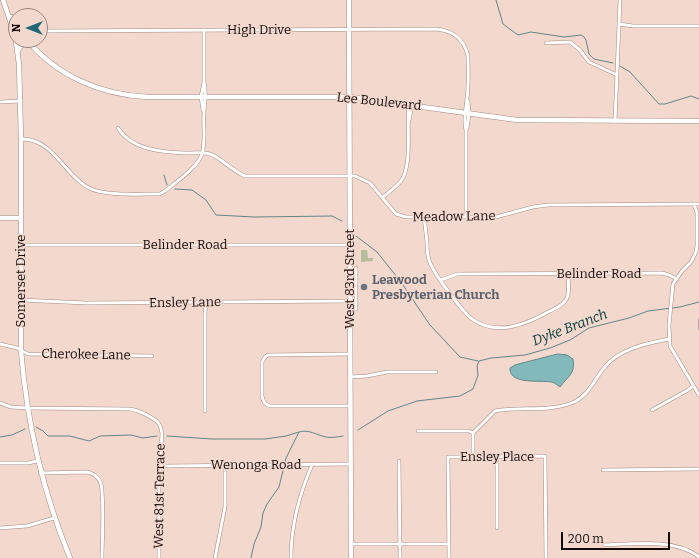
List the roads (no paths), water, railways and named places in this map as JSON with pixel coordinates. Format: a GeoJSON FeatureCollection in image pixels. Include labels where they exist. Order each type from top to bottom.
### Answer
{"type":"FeatureCollection","features":[{"type":"Feature","properties":{"kind":"street","name":"Somerset Drive"},"geometry":{"type":"LineString","coordinates":[[3,0],[8,14]]}},
{"type":"Feature","properties":{"kind":"street","name":"West 83rd Street"},"geometry":{"type":"LineString","coordinates":[[349,0],[351,558]]}},
{"type":"Feature","properties":{"kind":"street"},"geometry":{"type":"LineString","coordinates":[[615,121],[620,0]]}},
{"type":"Feature","properties":{"kind":"street"},"geometry":{"type":"LineString","coordinates":[[619,24],[633,26],[699,26]]}},
{"type":"Feature","properties":{"kind":"street"},"geometry":{"type":"LineString","coordinates":[[21,139],[31,139],[43,145],[86,186],[93,190],[104,192],[160,194],[197,163],[202,154],[204,144],[204,30]]}},
{"type":"Feature","properties":{"kind":"street","name":"High Drive"},"geometry":{"type":"LineString","coordinates":[[48,31],[442,30],[453,34],[458,38],[463,44],[467,53],[467,113]]}},
{"type":"Feature","properties":{"kind":"street"},"geometry":{"type":"LineString","coordinates":[[546,43],[570,42],[580,50],[590,62],[617,75]]}},
{"type":"Feature","properties":{"kind":"street","name":"Somerset Drive"},"geometry":{"type":"LineString","coordinates":[[17,48],[21,139],[21,351],[27,408],[37,461],[54,518],[70,558]]}},
{"type":"Feature","properties":{"kind":"street","name":"Lee Boulevard"},"geometry":{"type":"LineString","coordinates":[[36,48],[53,64],[80,82],[106,91],[137,97],[350,97],[517,120],[699,121]]}},
{"type":"Feature","properties":{"kind":"street"},"geometry":{"type":"LineString","coordinates":[[0,102],[20,101]]}},
{"type":"Feature","properties":{"kind":"street"},"geometry":{"type":"LineString","coordinates":[[383,197],[398,184],[405,173],[410,105]]}},
{"type":"Feature","properties":{"kind":"street"},"geometry":{"type":"LineString","coordinates":[[466,217],[467,113]]}},
{"type":"Feature","properties":{"kind":"street","name":"Meadow Lane"},"geometry":{"type":"LineString","coordinates":[[118,128],[125,138],[140,146],[173,152],[210,154],[245,176],[350,176],[365,179],[383,197],[391,208],[400,216],[406,217],[501,217],[534,207],[548,205],[699,204]]}},
{"type":"Feature","properties":{"kind":"street"},"geometry":{"type":"LineString","coordinates":[[694,204],[697,213],[696,252],[691,262],[682,271],[673,284],[669,339],[670,346],[699,395]]}},
{"type":"Feature","properties":{"kind":"street"},"geometry":{"type":"LineString","coordinates":[[424,217],[428,258],[433,270],[464,310],[473,319],[489,326],[505,328],[527,323],[564,302],[568,295],[568,274]]}},
{"type":"Feature","properties":{"kind":"street"},"geometry":{"type":"LineString","coordinates":[[0,218],[21,218]]}},
{"type":"Feature","properties":{"kind":"street","name":"Belinder Road"},"geometry":{"type":"LineString","coordinates":[[21,245],[350,245]]}},
{"type":"Feature","properties":{"kind":"street"},"geometry":{"type":"LineString","coordinates":[[356,268],[356,309]]}},
{"type":"Feature","properties":{"kind":"street","name":"Belinder Road"},"geometry":{"type":"LineString","coordinates":[[441,280],[457,274],[662,274],[669,275],[677,279]]}},
{"type":"Feature","properties":{"kind":"street","name":"Ensley Lane"},"geometry":{"type":"LineString","coordinates":[[21,300],[86,303],[350,301]]}},
{"type":"Feature","properties":{"kind":"street"},"geometry":{"type":"LineString","coordinates":[[205,411],[206,302]]}},
{"type":"Feature","properties":{"kind":"street"},"geometry":{"type":"LineString","coordinates":[[473,457],[473,433],[495,411],[551,408],[575,401],[591,387],[604,367],[616,357],[644,344],[669,339]]}},
{"type":"Feature","properties":{"kind":"street","name":"Cherokee Lane"},"geometry":{"type":"LineString","coordinates":[[0,344],[17,348],[31,354],[152,356]]}},
{"type":"Feature","properties":{"kind":"street"},"geometry":{"type":"LineString","coordinates":[[350,354],[268,355],[262,362],[262,396],[263,401],[270,406],[350,406]]}},
{"type":"Feature","properties":{"kind":"street"},"geometry":{"type":"LineString","coordinates":[[350,377],[387,372],[436,372]]}},
{"type":"Feature","properties":{"kind":"street"},"geometry":{"type":"LineString","coordinates":[[652,410],[693,386]]}},
{"type":"Feature","properties":{"kind":"street"},"geometry":{"type":"LineString","coordinates":[[0,403],[11,407],[27,408]]}},
{"type":"Feature","properties":{"kind":"street","name":"West 81st Terrace"},"geometry":{"type":"LineString","coordinates":[[27,408],[135,410],[157,422],[162,433],[159,485],[159,558]]}},
{"type":"Feature","properties":{"kind":"street"},"geometry":{"type":"LineString","coordinates":[[418,431],[469,431],[473,433]]}},
{"type":"Feature","properties":{"kind":"street","name":"Ensley Place"},"geometry":{"type":"LineString","coordinates":[[448,544],[448,457],[545,456],[546,558]]}},
{"type":"Feature","properties":{"kind":"street"},"geometry":{"type":"LineString","coordinates":[[497,457],[497,528]]}},
{"type":"Feature","properties":{"kind":"street"},"geometry":{"type":"LineString","coordinates":[[0,463],[28,463],[37,461]]}},
{"type":"Feature","properties":{"kind":"street"},"geometry":{"type":"LineString","coordinates":[[399,461],[400,558]]}},
{"type":"Feature","properties":{"kind":"street","name":"Wenonga Road"},"geometry":{"type":"LineString","coordinates":[[160,465],[225,466],[351,464]]}},
{"type":"Feature","properties":{"kind":"street"},"geometry":{"type":"LineString","coordinates":[[291,558],[292,533],[296,512],[302,489],[312,465]]}},
{"type":"Feature","properties":{"kind":"street"},"geometry":{"type":"LineString","coordinates":[[215,558],[226,507],[225,466]]}},
{"type":"Feature","properties":{"kind":"street"},"geometry":{"type":"LineString","coordinates":[[603,470],[699,469]]}},
{"type":"Feature","properties":{"kind":"street"},"geometry":{"type":"LineString","coordinates":[[40,473],[90,473],[99,479],[102,490],[102,558]]}},
{"type":"Feature","properties":{"kind":"street"},"geometry":{"type":"LineString","coordinates":[[0,528],[28,526],[54,518]]}},
{"type":"Feature","properties":{"kind":"street"},"geometry":{"type":"LineString","coordinates":[[351,544],[448,544],[448,558]]}},
{"type":"Feature","properties":{"kind":"street"},"geometry":{"type":"LineString","coordinates":[[604,545],[672,545],[689,550],[699,557]]}},
{"type":"Feature","properties":{"kind":"water"},"geometry":{"type":"Polygon","coordinates":[[[558,354],[567,355],[573,359],[574,364],[572,372],[560,387],[552,382],[526,381],[514,377],[511,373],[510,368],[515,365],[558,354]]]}},
{"type":"Feature","properties":{"kind":"waterway"},"geometry":{"type":"LineString","coordinates":[[496,0],[503,24],[518,35],[531,32],[564,37],[581,35],[586,40],[589,54],[594,59],[613,63]]}},
{"type":"Feature","properties":{"kind":"waterway"},"geometry":{"type":"LineString","coordinates":[[620,66],[630,72],[659,104],[665,104],[691,96],[699,99]]}},
{"type":"Feature","properties":{"kind":"waterway"},"geometry":{"type":"LineString","coordinates":[[164,175],[167,185]]}},
{"type":"Feature","properties":{"kind":"waterway"},"geometry":{"type":"LineString","coordinates":[[175,189],[192,190],[206,200],[216,215],[254,217],[332,216],[342,221]]}},
{"type":"Feature","properties":{"kind":"waterway"},"geometry":{"type":"LineString","coordinates":[[356,236],[377,252],[401,282],[430,325],[460,357],[478,361]]}},
{"type":"Feature","properties":{"kind":"waterway","name":"Dyke Branch"},"geometry":{"type":"LineString","coordinates":[[358,430],[388,411],[417,401],[460,396],[473,389],[478,375],[477,366],[479,361],[491,358],[525,355],[550,348],[570,340],[589,328],[629,318],[648,311],[680,307],[699,302]]}},
{"type":"Feature","properties":{"kind":"waterway"},"geometry":{"type":"LineString","coordinates":[[699,319],[699,330]]}},
{"type":"Feature","properties":{"kind":"waterway"},"geometry":{"type":"LineString","coordinates":[[36,427],[48,436],[70,436],[89,441],[100,436],[131,435],[143,438],[157,436]]}},
{"type":"Feature","properties":{"kind":"waterway"},"geometry":{"type":"LineString","coordinates":[[0,437],[12,435],[25,429]]}},
{"type":"Feature","properties":{"kind":"waterway"},"geometry":{"type":"LineString","coordinates":[[167,436],[212,439],[265,439],[286,436],[299,432]]}},
{"type":"Feature","properties":{"kind":"waterway"},"geometry":{"type":"LineString","coordinates":[[251,558],[254,544],[261,527],[263,513],[267,504],[279,487],[286,458],[299,432],[309,432],[328,437],[343,436]]}},
{"type":"Feature","properties":{"kind":"place","name":"Leawood Presbyterian Church"},"geometry":{"type":"Point","coordinates":[364,287]}}]}
